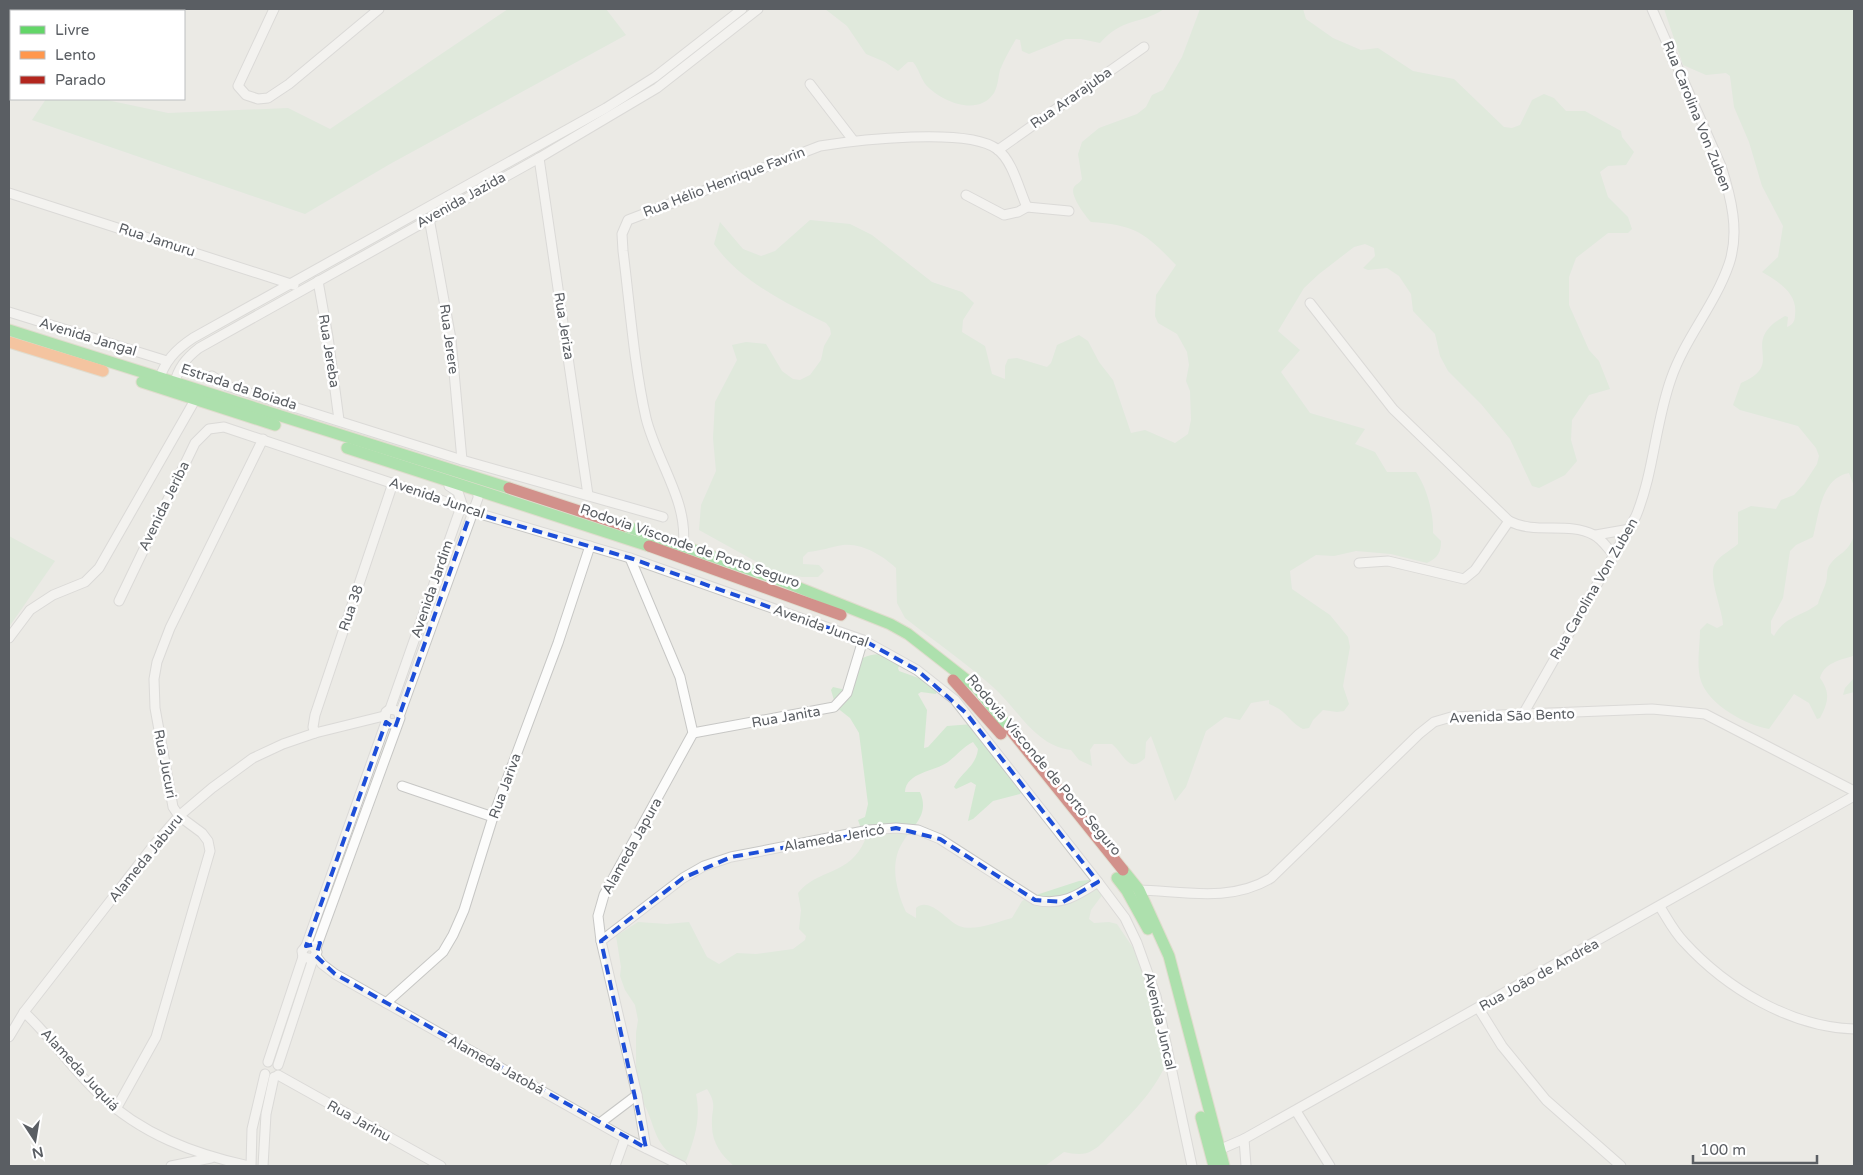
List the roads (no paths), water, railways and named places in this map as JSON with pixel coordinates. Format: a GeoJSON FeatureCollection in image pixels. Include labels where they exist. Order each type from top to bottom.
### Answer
{"type":"FeatureCollection","features":[{"type":"Feature","properties":{"kind":"main road","name":"Estrada da Boiada"},"geometry":{"type":"LineString","coordinates":[[9,330],[173,387],[460,472]]}},
{"type":"Feature","properties":{"kind":"main road","name":"Estrada da Boiada"},"geometry":{"type":"LineString","coordinates":[[9,342],[158,382]]}},
{"type":"Feature","properties":{"kind":"main road","name":"Estrada da Boiada"},"geometry":{"type":"LineString","coordinates":[[173,387],[195,400],[438,478]]}},
{"type":"Feature","properties":{"kind":"main road","name":"Rodovia Visconde de Porto Seguro"},"geometry":{"type":"LineString","coordinates":[[460,472],[777,579],[890,624],[908,634],[944,660],[978,688],[1133,890],[1159,930],[1169,956],[1224,1166]]}},
{"type":"Feature","properties":{"kind":"main road"},"geometry":{"type":"LineString","coordinates":[[460,472],[475,481],[478,491]]}},
{"type":"Feature","properties":{"kind":"main road","name":"Rodovia Visconde de Porto Seguro"},"geometry":{"type":"LineString","coordinates":[[438,478],[698,562],[868,625],[902,642],[946,672],[969,695],[1133,890],[1160,961],[1214,1166]]}},
{"type":"Feature","properties":{"kind":"street"},"geometry":{"type":"LineString","coordinates":[[274,9],[238,86],[246,95],[268,98],[288,84],[379,9]]}},
{"type":"Feature","properties":{"kind":"street","name":"Avenida Jazida"},"geometry":{"type":"LineString","coordinates":[[158,382],[167,361],[176,349],[193,338],[655,77],[742,9]]}},
{"type":"Feature","properties":{"kind":"street","name":"Avenida Jazida"},"geometry":{"type":"LineString","coordinates":[[173,387],[178,370],[187,357],[199,348],[538,158],[657,88],[758,9]]}},
{"type":"Feature","properties":{"kind":"street","name":"Rua Carolina Von Zuben"},"geometry":{"type":"LineString","coordinates":[[1522,716],[1630,529],[1647,490],[1670,380],[1687,343],[1730,262],[1733,241],[1733,218],[1729,193],[1720,166],[1652,9]]}},
{"type":"Feature","properties":{"kind":"street","name":"Rua Ararajuba"},"geometry":{"type":"LineString","coordinates":[[998,150],[1144,47]]}},
{"type":"Feature","properties":{"kind":"street"},"geometry":{"type":"LineString","coordinates":[[810,84],[853,140]]}},
{"type":"Feature","properties":{"kind":"street","name":"Rua Hélio Henrique Favrin"},"geometry":{"type":"LineString","coordinates":[[683,546],[684,527],[679,508],[646,420],[623,251],[624,226],[634,216],[820,146],[853,140],[965,137],[998,150]]}},
{"type":"Feature","properties":{"kind":"street","name":"Rua Jeriza"},"geometry":{"type":"LineString","coordinates":[[533,147],[542,150],[538,158],[588,495]]}},
{"type":"Feature","properties":{"kind":"street"},"geometry":{"type":"LineString","coordinates":[[998,150],[1011,170],[1026,207]]}},
{"type":"Feature","properties":{"kind":"street","name":"Rua Jamuru"},"geometry":{"type":"LineString","coordinates":[[9,193],[304,289]]}},
{"type":"Feature","properties":{"kind":"street"},"geometry":{"type":"LineString","coordinates":[[966,196],[1004,215],[1018,212],[1026,207],[1070,211]]}},
{"type":"Feature","properties":{"kind":"street","name":"Rua Jerere"},"geometry":{"type":"LineString","coordinates":[[424,208],[421,216],[429,218],[451,339],[462,460]]}},
{"type":"Feature","properties":{"kind":"street","name":"Rua Jereba"},"geometry":{"type":"LineString","coordinates":[[318,281],[329,345],[338,420]]}},
{"type":"Feature","properties":{"kind":"street"},"geometry":{"type":"LineString","coordinates":[[1310,303],[1394,409],[1510,521],[1525,528],[1562,527],[1596,536],[1630,529]]}},
{"type":"Feature","properties":{"kind":"street","name":"Avenida Jangal"},"geometry":{"type":"LineString","coordinates":[[9,312],[167,361]]}},
{"type":"Feature","properties":{"kind":"street"},"geometry":{"type":"LineString","coordinates":[[212,376],[227,386],[462,460],[663,517]]}},
{"type":"Feature","properties":{"kind":"street"},"geometry":{"type":"LineString","coordinates":[[9,638],[30,610],[53,595],[85,582],[99,568],[195,400]]}},
{"type":"Feature","properties":{"kind":"street","name":"Avenida Juncal"},"geometry":{"type":"LineString","coordinates":[[224,427],[393,483],[471,512],[630,558],[863,640],[917,670],[955,700],[1098,882],[1124,918],[1147,967],[1156,996],[1192,1166]]}},
{"type":"Feature","properties":{"kind":"street","name":"Avenida Jeriba"},"geometry":{"type":"LineString","coordinates":[[119,601],[195,443],[209,428],[224,427]]}},
{"type":"Feature","properties":{"kind":"street","name":"Rua Jucuri"},"geometry":{"type":"LineString","coordinates":[[116,1110],[156,1037],[208,863],[210,845],[202,833],[179,816],[171,800],[154,702],[157,662],[170,628],[263,439]]}},
{"type":"Feature","properties":{"kind":"street"},"geometry":{"type":"LineString","coordinates":[[438,478],[458,492],[461,500],[460,508]]}},
{"type":"Feature","properties":{"kind":"street","name":"Rua 38"},"geometry":{"type":"LineString","coordinates":[[314,733],[315,715],[393,483]]}},
{"type":"Feature","properties":{"kind":"street","name":"Avenida Jardim"},"geometry":{"type":"LineString","coordinates":[[396,724],[478,491]]}},
{"type":"Feature","properties":{"kind":"street","name":"Avenida Jardim"},"geometry":{"type":"LineString","coordinates":[[312,955],[306,946],[460,508]]}},
{"type":"Feature","properties":{"kind":"street"},"geometry":{"type":"LineString","coordinates":[[1359,563],[1372,560],[1388,561],[1464,579],[1475,570],[1510,521]]}},
{"type":"Feature","properties":{"kind":"street"},"geometry":{"type":"LineString","coordinates":[[1596,536],[1614,555]]}},
{"type":"Feature","properties":{"kind":"street","name":"Rua Jariva"},"geometry":{"type":"LineString","coordinates":[[386,1003],[443,952],[453,935],[464,910],[493,817],[558,643],[590,546]]}},
{"type":"Feature","properties":{"kind":"street"},"geometry":{"type":"LineString","coordinates":[[630,558],[680,677],[693,732]]}},
{"type":"Feature","properties":{"kind":"street","name":"Rua Janita"},"geometry":{"type":"LineString","coordinates":[[693,732],[834,706],[847,693],[863,640]]}},
{"type":"Feature","properties":{"kind":"street","name":"Avenida São Bento"},"geometry":{"type":"LineString","coordinates":[[1133,890],[1214,894],[1244,891],[1258,886],[1270,878],[1419,734],[1434,722],[1451,717],[1522,716],[1652,709],[1705,714],[1854,791]]}},
{"type":"Feature","properties":{"kind":"street"},"geometry":{"type":"LineString","coordinates":[[272,1076],[264,1068],[312,955],[396,724],[387,716],[398,711],[400,714]]}},
{"type":"Feature","properties":{"kind":"street","name":"Alameda Jaburu"},"geometry":{"type":"LineString","coordinates":[[9,1037],[24,1012],[153,846],[179,816],[212,788],[253,758],[283,744],[314,733],[387,716]]}},
{"type":"Feature","properties":{"kind":"street","name":"Alameda Japura"},"geometry":{"type":"LineString","coordinates":[[646,1148],[637,1094],[601,941],[598,916],[604,895],[693,732]]}},
{"type":"Feature","properties":{"kind":"street"},"geometry":{"type":"LineString","coordinates":[[402,786],[493,817]]}},
{"type":"Feature","properties":{"kind":"street","name":"Rua João de Andréa"},"geometry":{"type":"LineString","coordinates":[[1221,1150],[1296,1111],[1854,796]]}},
{"type":"Feature","properties":{"kind":"street","name":"Alameda Jericó"},"geometry":{"type":"LineString","coordinates":[[601,941],[676,883],[704,866],[731,857],[869,830],[896,828],[918,830],[940,839],[1035,900],[1048,903],[1063,902],[1098,882]]}},
{"type":"Feature","properties":{"kind":"street"},"geometry":{"type":"LineString","coordinates":[[1660,907],[1682,940],[1728,983],[1801,1020],[1838,1029],[1854,1029]]}},
{"type":"Feature","properties":{"kind":"street"},"geometry":{"type":"LineString","coordinates":[[250,1166],[252,1129],[278,1065],[312,955]]}},
{"type":"Feature","properties":{"kind":"street","name":"Alameda Jatobá"},"geometry":{"type":"LineString","coordinates":[[312,955],[335,974],[625,1138],[682,1166]]}},
{"type":"Feature","properties":{"kind":"street"},"geometry":{"type":"LineString","coordinates":[[1478,1009],[1502,1046],[1546,1100],[1621,1166]]}},
{"type":"Feature","properties":{"kind":"street","name":"Alameda Juquiá"},"geometry":{"type":"LineString","coordinates":[[24,1012],[47,1034],[97,1093],[137,1126],[211,1158],[250,1166]]}},
{"type":"Feature","properties":{"kind":"street"},"geometry":{"type":"LineString","coordinates":[[268,1062],[278,1065]]}},
{"type":"Feature","properties":{"kind":"street"},"geometry":{"type":"LineString","coordinates":[[263,1166],[266,1114],[272,1076]]}},
{"type":"Feature","properties":{"kind":"street","name":"Rua Jarinu"},"geometry":{"type":"LineString","coordinates":[[272,1076],[441,1166]]}},
{"type":"Feature","properties":{"kind":"street"},"geometry":{"type":"LineString","coordinates":[[600,1123],[637,1094]]}},
{"type":"Feature","properties":{"kind":"street"},"geometry":{"type":"LineString","coordinates":[[1296,1111],[1330,1166]]}},
{"type":"Feature","properties":{"kind":"street"},"geometry":{"type":"LineString","coordinates":[[615,1166],[625,1138]]}},
{"type":"Feature","properties":{"kind":"street"},"geometry":{"type":"LineString","coordinates":[[1244,1139],[1246,1166]]}},
{"type":"Feature","properties":{"kind":"street"},"geometry":{"type":"LineString","coordinates":[[171,1166],[211,1158]]}}]}
